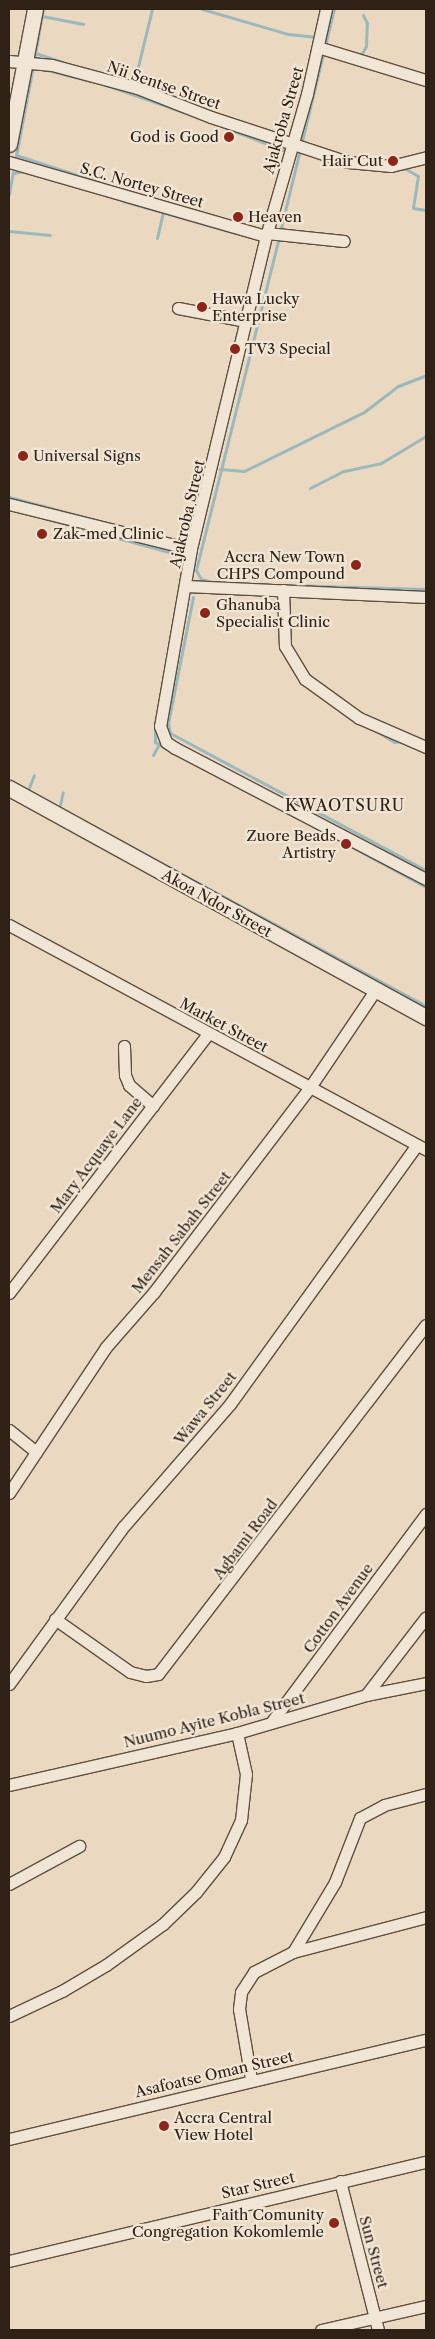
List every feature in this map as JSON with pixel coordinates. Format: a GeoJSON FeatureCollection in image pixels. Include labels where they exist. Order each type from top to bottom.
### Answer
{"type":"FeatureCollection","features":[{"type":"Feature","properties":{"kind":"street"},"geometry":{"type":"LineString","coordinates":[[9,144],[35,9]]}},
{"type":"Feature","properties":{"kind":"street","name":"Ajakroba Street"},"geometry":{"type":"LineString","coordinates":[[326,9],[318,47],[245,321],[191,549],[186,586],[160,715],[162,734],[166,742],[426,879]]}},
{"type":"Feature","properties":{"kind":"street"},"geometry":{"type":"LineString","coordinates":[[318,47],[426,80]]}},
{"type":"Feature","properties":{"kind":"street","name":"Nii Sentse Street"},"geometry":{"type":"LineString","coordinates":[[9,61],[52,65],[136,88],[292,145]]}},
{"type":"Feature","properties":{"kind":"street"},"geometry":{"type":"LineString","coordinates":[[292,145],[348,162],[381,166],[403,164],[426,157]]}},
{"type":"Feature","properties":{"kind":"street","name":"S.C. Nortey Street"},"geometry":{"type":"LineString","coordinates":[[9,162],[267,234],[344,241]]}},
{"type":"Feature","properties":{"kind":"street"},"geometry":{"type":"LineString","coordinates":[[178,308],[245,321]]}},
{"type":"Feature","properties":{"kind":"street"},"geometry":{"type":"LineString","coordinates":[[9,504],[191,549]]}},
{"type":"Feature","properties":{"kind":"street"},"geometry":{"type":"LineString","coordinates":[[186,586],[426,597]]}},
{"type":"Feature","properties":{"kind":"street"},"geometry":{"type":"LineString","coordinates":[[283,590],[285,646],[305,679],[359,718],[426,747]]}},
{"type":"Feature","properties":{"kind":"street","name":"Akoa Ndor Street"},"geometry":{"type":"LineString","coordinates":[[9,788],[426,1017]]}},
{"type":"Feature","properties":{"kind":"street","name":"Market Street"},"geometry":{"type":"LineString","coordinates":[[9,925],[421,1148]]}},
{"type":"Feature","properties":{"kind":"street","name":"Mensah Sabah Street"},"geometry":{"type":"LineString","coordinates":[[9,1493],[106,1347],[154,1292],[310,1087],[376,989]]}},
{"type":"Feature","properties":{"kind":"street","name":"Mary Acquaye Lane"},"geometry":{"type":"LineString","coordinates":[[9,1294],[208,1034]]}},
{"type":"Feature","properties":{"kind":"street"},"geometry":{"type":"LineString","coordinates":[[124,1046],[125,1075],[129,1085],[153,1106]]}},
{"type":"Feature","properties":{"kind":"street","name":"Wawa Street"},"geometry":{"type":"LineString","coordinates":[[9,1684],[124,1526],[230,1404],[421,1148]]}},
{"type":"Feature","properties":{"kind":"street","name":"Agbami Road"},"geometry":{"type":"LineString","coordinates":[[55,1619],[130,1672],[146,1676],[158,1674],[426,1325]]}},
{"type":"Feature","properties":{"kind":"street"},"geometry":{"type":"LineString","coordinates":[[9,1430],[36,1452]]}},
{"type":"Feature","properties":{"kind":"street","name":"Cotton Avenue"},"geometry":{"type":"LineString","coordinates":[[273,1720],[426,1514]]}},
{"type":"Feature","properties":{"kind":"street"},"geometry":{"type":"LineString","coordinates":[[366,1695],[426,1617]]}},
{"type":"Feature","properties":{"kind":"street","name":"Nuumo Ayite Kobla Street"},"geometry":{"type":"LineString","coordinates":[[9,1785],[237,1733],[273,1720],[366,1695],[426,1683]]}},
{"type":"Feature","properties":{"kind":"street"},"geometry":{"type":"LineString","coordinates":[[9,2016],[62,1992],[106,1965],[163,1924],[196,1892],[224,1857],[241,1820],[246,1774],[237,1733]]}},
{"type":"Feature","properties":{"kind":"street"},"geometry":{"type":"LineString","coordinates":[[292,1952],[335,1882],[360,1818],[384,1805],[426,1794]]}},
{"type":"Feature","properties":{"kind":"street"},"geometry":{"type":"LineString","coordinates":[[9,1884],[79,1846]]}},
{"type":"Feature","properties":{"kind":"street"},"geometry":{"type":"LineString","coordinates":[[251,2079],[239,2009],[241,1992],[254,1972],[292,1952],[426,1917]]}},
{"type":"Feature","properties":{"kind":"street","name":"Asafoatse Oman Street"},"geometry":{"type":"LineString","coordinates":[[9,2139],[251,2079],[426,2040]]}},
{"type":"Feature","properties":{"kind":"street","name":"Star Street"},"geometry":{"type":"LineString","coordinates":[[9,2261],[426,2162]]}},
{"type":"Feature","properties":{"kind":"street","name":"Sun Street"},"geometry":{"type":"LineString","coordinates":[[340,2181],[378,2330]]}},
{"type":"Feature","properties":{"kind":"street"},"geometry":{"type":"LineString","coordinates":[[322,2330],[426,2306]]}},
{"type":"Feature","properties":{"kind":"waterway"},"geometry":{"type":"LineString","coordinates":[[34,60],[43,9]]}},
{"type":"Feature","properties":{"kind":"waterway"},"geometry":{"type":"LineString","coordinates":[[134,83],[152,9]]}},
{"type":"Feature","properties":{"kind":"waterway"},"geometry":{"type":"LineString","coordinates":[[202,9],[288,34],[315,37]]}},
{"type":"Feature","properties":{"kind":"waterway"},"geometry":{"type":"LineString","coordinates":[[280,232],[334,9]]}},
{"type":"Feature","properties":{"kind":"waterway"},"geometry":{"type":"LineString","coordinates":[[361,55],[366,46],[367,23],[363,15]]}},
{"type":"Feature","properties":{"kind":"waterway"},"geometry":{"type":"LineString","coordinates":[[42,16],[83,24]]}},
{"type":"Feature","properties":{"kind":"waterway"},"geometry":{"type":"LineString","coordinates":[[35,53],[63,62]]}},
{"type":"Feature","properties":{"kind":"waterway"},"geometry":{"type":"LineString","coordinates":[[16,156],[33,66]]}},
{"type":"Feature","properties":{"kind":"waterway"},"geometry":{"type":"LineString","coordinates":[[43,69],[90,81]]}},
{"type":"Feature","properties":{"kind":"waterway"},"geometry":{"type":"LineString","coordinates":[[106,85],[183,112]]}},
{"type":"Feature","properties":{"kind":"waterway"},"geometry":{"type":"LineString","coordinates":[[226,128],[288,152]]}},
{"type":"Feature","properties":{"kind":"waterway"},"geometry":{"type":"LineString","coordinates":[[16,155],[101,183]]}},
{"type":"Feature","properties":{"kind":"waterway"},"geometry":{"type":"LineString","coordinates":[[397,169],[406,169],[418,176],[413,208],[426,210]]}},
{"type":"Feature","properties":{"kind":"waterway"},"geometry":{"type":"LineString","coordinates":[[13,173],[24,171]]}},
{"type":"Feature","properties":{"kind":"waterway"},"geometry":{"type":"LineString","coordinates":[[9,194],[13,172]]}},
{"type":"Feature","properties":{"kind":"waterway"},"geometry":{"type":"LineString","coordinates":[[123,201],[235,233]]}},
{"type":"Feature","properties":{"kind":"waterway"},"geometry":{"type":"LineString","coordinates":[[157,238],[163,213]]}},
{"type":"Feature","properties":{"kind":"waterway"},"geometry":{"type":"LineString","coordinates":[[9,231],[50,235]]}},
{"type":"Feature","properties":{"kind":"waterway"},"geometry":{"type":"LineString","coordinates":[[213,582],[201,579],[196,570],[279,238]]}},
{"type":"Feature","properties":{"kind":"waterway"},"geometry":{"type":"LineString","coordinates":[[220,469],[244,471],[364,412],[398,386],[426,375]]}},
{"type":"Feature","properties":{"kind":"waterway"},"geometry":{"type":"LineString","coordinates":[[310,488],[344,471],[381,463],[426,436]]}},
{"type":"Feature","properties":{"kind":"waterway"},"geometry":{"type":"LineString","coordinates":[[9,497],[111,524]]}},
{"type":"Feature","properties":{"kind":"waterway"},"geometry":{"type":"LineString","coordinates":[[44,518],[184,556]]}},
{"type":"Feature","properties":{"kind":"waterway"},"geometry":{"type":"LineString","coordinates":[[186,544],[190,531]]}},
{"type":"Feature","properties":{"kind":"waterway"},"geometry":{"type":"LineString","coordinates":[[182,567],[185,551]]}},
{"type":"Feature","properties":{"kind":"waterway"},"geometry":{"type":"LineString","coordinates":[[287,585],[426,589]]}},
{"type":"Feature","properties":{"kind":"waterway"},"geometry":{"type":"LineString","coordinates":[[193,597],[168,723],[170,733],[426,870]]}},
{"type":"Feature","properties":{"kind":"waterway"},"geometry":{"type":"LineString","coordinates":[[155,723],[155,742],[165,748]]}},
{"type":"Feature","properties":{"kind":"waterway"},"geometry":{"type":"LineString","coordinates":[[376,731],[394,742],[402,741]]}},
{"type":"Feature","properties":{"kind":"waterway"},"geometry":{"type":"LineString","coordinates":[[153,755],[159,744]]}},
{"type":"Feature","properties":{"kind":"waterway"},"geometry":{"type":"LineString","coordinates":[[27,793],[34,775]]}},
{"type":"Feature","properties":{"kind":"waterway"},"geometry":{"type":"LineString","coordinates":[[59,809],[63,792]]}},
{"type":"Feature","properties":{"kind":"waterway"},"geometry":{"type":"LineString","coordinates":[[93,826],[426,1006]]}},
{"type":"Feature","properties":{"kind":"waterway"},"geometry":{"type":"LineString","coordinates":[[70,830],[271,940]]}},
{"type":"Feature","properties":{"kind":"waterway"},"geometry":{"type":"LineString","coordinates":[[341,841],[426,887]]}},
{"type":"Feature","properties":{"kind":"waterway"},"geometry":{"type":"LineString","coordinates":[[287,949],[306,959]]}},
{"type":"Feature","properties":{"kind":"place","name":"God is Good"},"geometry":{"type":"Point","coordinates":[229,137]}},
{"type":"Feature","properties":{"kind":"place","name":"Hair Cut"},"geometry":{"type":"Point","coordinates":[393,161]}},
{"type":"Feature","properties":{"kind":"place","name":"Heaven"},"geometry":{"type":"Point","coordinates":[238,217]}},
{"type":"Feature","properties":{"kind":"place","name":"Hawa Lucky Enterprise"},"geometry":{"type":"Point","coordinates":[202,307]}},
{"type":"Feature","properties":{"kind":"place","name":"TV3 Special"},"geometry":{"type":"Point","coordinates":[235,349]}},
{"type":"Feature","properties":{"kind":"place","name":"Universal Signs"},"geometry":{"type":"Point","coordinates":[23,456]}},
{"type":"Feature","properties":{"kind":"place","name":"Zak-med Clinic"},"geometry":{"type":"Point","coordinates":[42,534]}},
{"type":"Feature","properties":{"kind":"place","name":"Accra New Town CHPS Compound"},"geometry":{"type":"Point","coordinates":[356,565]}},
{"type":"Feature","properties":{"kind":"place","name":"Ghanuba Specialist Clinic"},"geometry":{"type":"Point","coordinates":[205,613]}},
{"type":"Feature","properties":{"kind":"place","name":"Zuore Beads Artistry"},"geometry":{"type":"Point","coordinates":[346,844]}},
{"type":"Feature","properties":{"kind":"place","name":"Accra Central View Hotel"},"geometry":{"type":"Point","coordinates":[164,2126]}},
{"type":"Feature","properties":{"kind":"place","name":"Faith Comunity Congregation Kokomlemle"},"geometry":{"type":"Point","coordinates":[334,2223]}},
{"type":"Feature","properties":{"kind":"district","name":"KWAOTSURU"},"geometry":{"type":"Point","coordinates":[345,805]}}]}
